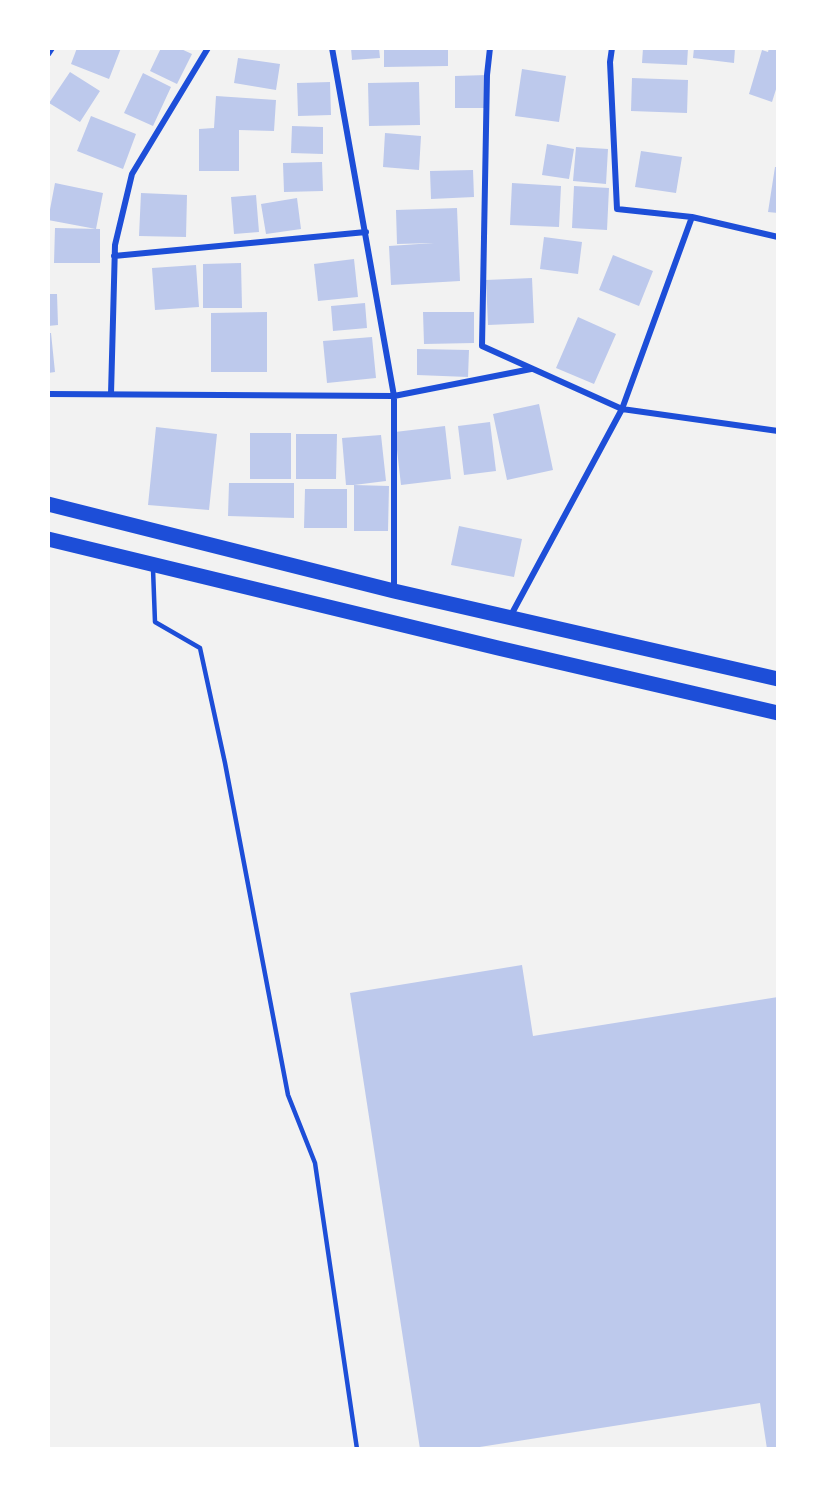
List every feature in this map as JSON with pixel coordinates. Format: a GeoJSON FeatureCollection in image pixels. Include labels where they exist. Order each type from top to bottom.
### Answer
{"type":"FeatureCollection","features":[{"type":"Feature","properties":{"kind":"main road"},"geometry":{"type":"LineString","coordinates":[[48,504],[394,591],[778,679]]}},
{"type":"Feature","properties":{"kind":"main road"},"geometry":{"type":"LineString","coordinates":[[48,539],[778,713]]}},
{"type":"Feature","properties":{"kind":"street"},"geometry":{"type":"LineString","coordinates":[[48,54],[52,48]]}},
{"type":"Feature","properties":{"kind":"street"},"geometry":{"type":"LineString","coordinates":[[111,394],[115,245],[132,174],[208,48]]}},
{"type":"Feature","properties":{"kind":"street"},"geometry":{"type":"LineString","coordinates":[[332,48],[394,396],[394,591]]}},
{"type":"Feature","properties":{"kind":"street"},"geometry":{"type":"LineString","coordinates":[[490,48],[487,75],[482,346],[622,409],[778,431]]}},
{"type":"Feature","properties":{"kind":"street"},"geometry":{"type":"LineString","coordinates":[[612,48],[610,62],[617,209],[692,217],[778,237]]}},
{"type":"Feature","properties":{"kind":"street"},"geometry":{"type":"LineString","coordinates":[[509,618],[622,409],[692,217]]}},
{"type":"Feature","properties":{"kind":"street"},"geometry":{"type":"LineString","coordinates":[[114,256],[366,232]]}},
{"type":"Feature","properties":{"kind":"street"},"geometry":{"type":"LineString","coordinates":[[48,394],[394,396],[532,369]]}},
{"type":"Feature","properties":{"kind":"lane"},"geometry":{"type":"LineString","coordinates":[[153,563],[155,622],[200,648],[225,763],[288,1095],[315,1163],[357,1449]]}},
{"type":"Feature","properties":{"kind":"building"},"geometry":{"type":"Polygon","coordinates":[[[77,48],[121,48],[109,79],[71,64],[77,48]]]}},
{"type":"Feature","properties":{"kind":"building"},"geometry":{"type":"Polygon","coordinates":[[[161,48],[179,48],[192,54],[177,84],[150,71],[161,48]]]}},
{"type":"Feature","properties":{"kind":"building"},"geometry":{"type":"Polygon","coordinates":[[[351,48],[379,48],[380,58],[352,60],[351,48]]]}},
{"type":"Feature","properties":{"kind":"building"},"geometry":{"type":"Polygon","coordinates":[[[384,48],[448,48],[448,66],[384,67],[384,48]]]}},
{"type":"Feature","properties":{"kind":"building"},"geometry":{"type":"Polygon","coordinates":[[[643,48],[688,48],[687,65],[642,63],[643,48]]]}},
{"type":"Feature","properties":{"kind":"building"},"geometry":{"type":"Polygon","coordinates":[[[694,48],[735,48],[734,63],[693,58],[694,48]]]}},
{"type":"Feature","properties":{"kind":"building"},"geometry":{"type":"Polygon","coordinates":[[[769,48],[778,48],[778,83],[772,102],[749,94],[762,50],[768,52],[769,48]]]}},
{"type":"Feature","properties":{"kind":"building"},"geometry":{"type":"Polygon","coordinates":[[[238,58],[280,64],[276,90],[234,83],[238,58]]]}},
{"type":"Feature","properties":{"kind":"building"},"geometry":{"type":"Polygon","coordinates":[[[522,69],[566,76],[559,122],[515,116],[522,69]]]}},
{"type":"Feature","properties":{"kind":"building"},"geometry":{"type":"Polygon","coordinates":[[[70,72],[100,91],[80,122],[49,103],[70,72]]]}},
{"type":"Feature","properties":{"kind":"building"},"geometry":{"type":"Polygon","coordinates":[[[143,73],[171,87],[153,126],[124,113],[143,73]]]}},
{"type":"Feature","properties":{"kind":"building"},"geometry":{"type":"Polygon","coordinates":[[[487,75],[487,108],[455,108],[455,76],[487,75]]]}},
{"type":"Feature","properties":{"kind":"building"},"geometry":{"type":"Polygon","coordinates":[[[632,78],[688,80],[687,113],[631,111],[632,78]]]}},
{"type":"Feature","properties":{"kind":"building"},"geometry":{"type":"Polygon","coordinates":[[[330,82],[331,115],[298,116],[297,83],[330,82]]]}},
{"type":"Feature","properties":{"kind":"building"},"geometry":{"type":"Polygon","coordinates":[[[419,82],[420,125],[369,126],[368,83],[419,82]]]}},
{"type":"Feature","properties":{"kind":"building"},"geometry":{"type":"Polygon","coordinates":[[[216,96],[276,100],[274,131],[239,130],[239,171],[199,171],[199,129],[214,128],[216,96]]]}},
{"type":"Feature","properties":{"kind":"building"},"geometry":{"type":"Polygon","coordinates":[[[91,116],[136,134],[123,169],[77,151],[91,116]]]}},
{"type":"Feature","properties":{"kind":"building"},"geometry":{"type":"Polygon","coordinates":[[[292,126],[323,127],[323,154],[291,153],[292,126]]]}},
{"type":"Feature","properties":{"kind":"building"},"geometry":{"type":"Polygon","coordinates":[[[385,133],[421,136],[419,170],[383,167],[385,133]]]}},
{"type":"Feature","properties":{"kind":"building"},"geometry":{"type":"Polygon","coordinates":[[[547,144],[574,149],[569,179],[542,175],[547,144]]]}},
{"type":"Feature","properties":{"kind":"building"},"geometry":{"type":"Polygon","coordinates":[[[576,147],[608,149],[606,184],[573,181],[576,147]]]}},
{"type":"Feature","properties":{"kind":"building"},"geometry":{"type":"Polygon","coordinates":[[[641,151],[682,157],[676,193],[635,187],[641,151]]]}},
{"type":"Feature","properties":{"kind":"building"},"geometry":{"type":"Polygon","coordinates":[[[322,162],[323,191],[284,192],[283,163],[322,162]]]}},
{"type":"Feature","properties":{"kind":"building"},"geometry":{"type":"Polygon","coordinates":[[[775,167],[778,167],[778,213],[768,212],[775,167]]]}},
{"type":"Feature","properties":{"kind":"building"},"geometry":{"type":"Polygon","coordinates":[[[473,170],[474,197],[431,199],[430,171],[473,170]]]}},
{"type":"Feature","properties":{"kind":"building"},"geometry":{"type":"Polygon","coordinates":[[[55,183],[103,193],[96,229],[48,220],[55,183]]]}},
{"type":"Feature","properties":{"kind":"building"},"geometry":{"type":"Polygon","coordinates":[[[512,183],[561,186],[559,227],[510,225],[512,183]]]}},
{"type":"Feature","properties":{"kind":"building"},"geometry":{"type":"Polygon","coordinates":[[[574,186],[609,188],[607,230],[572,228],[574,186]]]}},
{"type":"Feature","properties":{"kind":"building"},"geometry":{"type":"Polygon","coordinates":[[[141,193],[187,195],[186,237],[139,236],[141,193]]]}},
{"type":"Feature","properties":{"kind":"building"},"geometry":{"type":"Polygon","coordinates":[[[256,195],[259,232],[234,234],[231,197],[256,195]]]}},
{"type":"Feature","properties":{"kind":"building"},"geometry":{"type":"Polygon","coordinates":[[[297,198],[301,229],[266,234],[261,204],[297,198]]]}},
{"type":"Feature","properties":{"kind":"building"},"geometry":{"type":"Polygon","coordinates":[[[457,208],[460,281],[391,285],[389,246],[434,243],[397,244],[396,210],[457,208]]]}},
{"type":"Feature","properties":{"kind":"building"},"geometry":{"type":"Polygon","coordinates":[[[55,228],[100,229],[100,263],[54,263],[55,228]]]}},
{"type":"Feature","properties":{"kind":"building"},"geometry":{"type":"Polygon","coordinates":[[[544,237],[582,242],[578,274],[540,269],[544,237]]]}},
{"type":"Feature","properties":{"kind":"building"},"geometry":{"type":"Polygon","coordinates":[[[613,255],[653,271],[639,306],[599,290],[613,255]]]}},
{"type":"Feature","properties":{"kind":"building"},"geometry":{"type":"Polygon","coordinates":[[[354,259],[358,297],[318,301],[314,264],[354,259]]]}},
{"type":"Feature","properties":{"kind":"building"},"geometry":{"type":"Polygon","coordinates":[[[241,263],[242,308],[203,308],[203,264],[241,263]]]}},
{"type":"Feature","properties":{"kind":"building"},"geometry":{"type":"Polygon","coordinates":[[[196,265],[199,307],[155,310],[152,268],[196,265]]]}},
{"type":"Feature","properties":{"kind":"building"},"geometry":{"type":"Polygon","coordinates":[[[532,278],[534,323],[488,325],[486,280],[532,278]]]}},
{"type":"Feature","properties":{"kind":"building"},"geometry":{"type":"Polygon","coordinates":[[[48,294],[57,294],[58,325],[48,326],[48,294]]]}},
{"type":"Feature","properties":{"kind":"building"},"geometry":{"type":"Polygon","coordinates":[[[365,303],[367,328],[333,331],[331,306],[365,303]]]}},
{"type":"Feature","properties":{"kind":"building"},"geometry":{"type":"Polygon","coordinates":[[[267,312],[267,372],[211,372],[211,313],[267,312]]]}},
{"type":"Feature","properties":{"kind":"building"},"geometry":{"type":"Polygon","coordinates":[[[423,312],[474,312],[474,343],[424,344],[423,312]]]}},
{"type":"Feature","properties":{"kind":"building"},"geometry":{"type":"Polygon","coordinates":[[[578,317],[616,334],[594,384],[556,368],[578,317]]]}},
{"type":"Feature","properties":{"kind":"building"},"geometry":{"type":"Polygon","coordinates":[[[48,333],[51,333],[55,372],[48,373],[48,333]]]}},
{"type":"Feature","properties":{"kind":"building"},"geometry":{"type":"Polygon","coordinates":[[[372,337],[376,378],[327,383],[323,341],[372,337]]]}},
{"type":"Feature","properties":{"kind":"building"},"geometry":{"type":"Polygon","coordinates":[[[417,349],[469,350],[468,377],[417,375],[417,349]]]}},
{"type":"Feature","properties":{"kind":"building"},"geometry":{"type":"Polygon","coordinates":[[[539,404],[553,470],[507,480],[493,414],[539,404]]]}},
{"type":"Feature","properties":{"kind":"building"},"geometry":{"type":"Polygon","coordinates":[[[490,422],[496,471],[464,475],[458,426],[490,422]]]}},
{"type":"Feature","properties":{"kind":"building"},"geometry":{"type":"Polygon","coordinates":[[[445,426],[451,479],[401,485],[395,432],[445,426]]]}},
{"type":"Feature","properties":{"kind":"building"},"geometry":{"type":"Polygon","coordinates":[[[156,427],[217,434],[209,510],[148,505],[156,427]]]}},
{"type":"Feature","properties":{"kind":"building"},"geometry":{"type":"Polygon","coordinates":[[[250,433],[291,433],[291,479],[250,479],[250,433]]]}},
{"type":"Feature","properties":{"kind":"building"},"geometry":{"type":"Polygon","coordinates":[[[296,434],[337,434],[336,479],[296,479],[296,434]]]}},
{"type":"Feature","properties":{"kind":"building"},"geometry":{"type":"Polygon","coordinates":[[[381,435],[386,481],[346,485],[342,438],[381,435]]]}},
{"type":"Feature","properties":{"kind":"building"},"geometry":{"type":"Polygon","coordinates":[[[229,483],[294,483],[294,518],[228,516],[229,483]]]}},
{"type":"Feature","properties":{"kind":"building"},"geometry":{"type":"Polygon","coordinates":[[[354,485],[389,486],[388,531],[354,531],[354,485]]]}},
{"type":"Feature","properties":{"kind":"building"},"geometry":{"type":"Polygon","coordinates":[[[305,489],[347,489],[347,528],[304,528],[305,489]]]}},
{"type":"Feature","properties":{"kind":"building"},"geometry":{"type":"Polygon","coordinates":[[[459,526],[522,539],[514,577],[451,565],[459,526]]]}},
{"type":"Feature","properties":{"kind":"building"},"geometry":{"type":"Polygon","coordinates":[[[522,965],[533,1036],[778,997],[778,1449],[767,1449],[760,1403],[467,1449],[420,1449],[350,993],[522,965]]]}}]}
